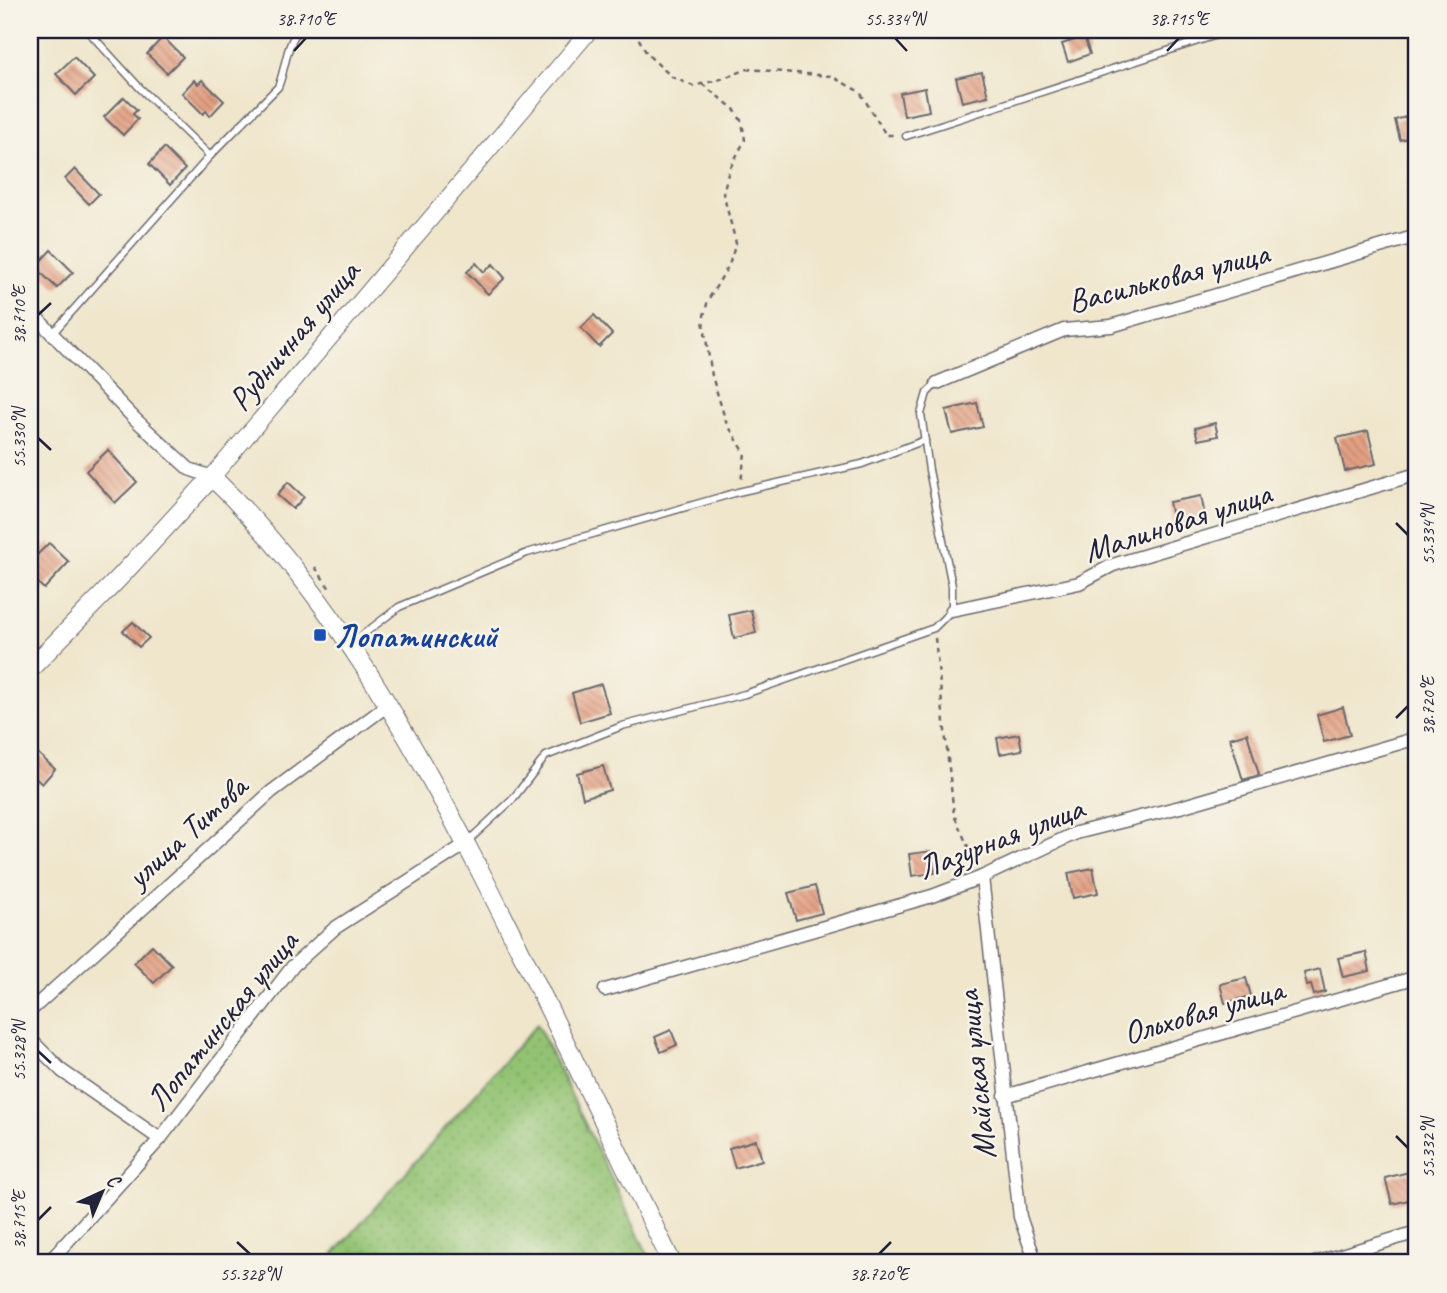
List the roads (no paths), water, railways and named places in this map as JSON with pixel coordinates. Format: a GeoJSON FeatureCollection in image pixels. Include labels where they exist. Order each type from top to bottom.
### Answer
{"type":"FeatureCollection","features":[{"type":"Feature","properties":{"kind":"main road"},"geometry":{"type":"LineString","coordinates":[[212,477],[267,535],[310,590],[350,644],[388,705],[510,928],[672,1263]]}},
{"type":"Feature","properties":{"kind":"main road","name":"Рудничная улица"},"geometry":{"type":"LineString","coordinates":[[30,669],[212,477]]}},
{"type":"Feature","properties":{"kind":"street","name":"Рудничная улица"},"geometry":{"type":"LineString","coordinates":[[212,477],[590,30]]}},
{"type":"Feature","properties":{"kind":"street","name":"Васильковая улица"},"geometry":{"type":"LineString","coordinates":[[937,383],[1064,330],[1111,326],[1417,236]]}},
{"type":"Feature","properties":{"kind":"street"},"geometry":{"type":"LineString","coordinates":[[30,311],[135,419],[189,468],[212,477]]}},
{"type":"Feature","properties":{"kind":"street","name":"Малиновая улица"},"geometry":{"type":"LineString","coordinates":[[952,610],[1079,583],[1113,565],[1417,474]]}},
{"type":"Feature","properties":{"kind":"street","name":"улица Титова"},"geometry":{"type":"LineString","coordinates":[[30,1010],[271,792],[388,705]]}},
{"type":"Feature","properties":{"kind":"street","name":"Лазурная улица"},"geometry":{"type":"LineString","coordinates":[[605,990],[932,896],[982,877],[1076,833],[1180,807],[1417,738]]}},
{"type":"Feature","properties":{"kind":"street","name":"Лопатинская улица"},"geometry":{"type":"LineString","coordinates":[[48,1263],[160,1139],[293,966],[335,928],[466,844]]}},
{"type":"Feature","properties":{"kind":"street","name":"Майская улица"},"geometry":{"type":"LineString","coordinates":[[982,877],[1020,1217],[1036,1263]]}},
{"type":"Feature","properties":{"kind":"street","name":"Ольховая улица"},"geometry":{"type":"LineString","coordinates":[[1005,1096],[1417,977]]}},
{"type":"Feature","properties":{"kind":"street"},"geometry":{"type":"LineString","coordinates":[[30,1039],[62,1071],[160,1139]]}},
{"type":"Feature","properties":{"kind":"street"},"geometry":{"type":"LineString","coordinates":[[1315,1263],[1417,1232]]}},
{"type":"Feature","properties":{"kind":"lane"},"geometry":{"type":"LineString","coordinates":[[87,30],[139,87],[210,156]]}},
{"type":"Feature","properties":{"kind":"lane"},"geometry":{"type":"LineString","coordinates":[[52,334],[210,156],[278,87],[289,44],[298,30]]}},
{"type":"Feature","properties":{"kind":"lane"},"geometry":{"type":"LineString","coordinates":[[906,136],[1233,30]]}},
{"type":"Feature","properties":{"kind":"lane"},"geometry":{"type":"LineString","coordinates":[[466,844],[512,800],[546,756],[622,726],[745,694],[934,628],[952,610],[952,586],[921,414],[927,393],[937,383]]}},
{"type":"Feature","properties":{"kind":"lane"},"geometry":{"type":"LineString","coordinates":[[350,644],[399,607],[527,553],[738,492],[862,464],[925,440]]}},
{"type":"Feature","properties":{"kind":"place","name":"Лопатинский"},"geometry":{"type":"Point","coordinates":[320,635]}}]}
